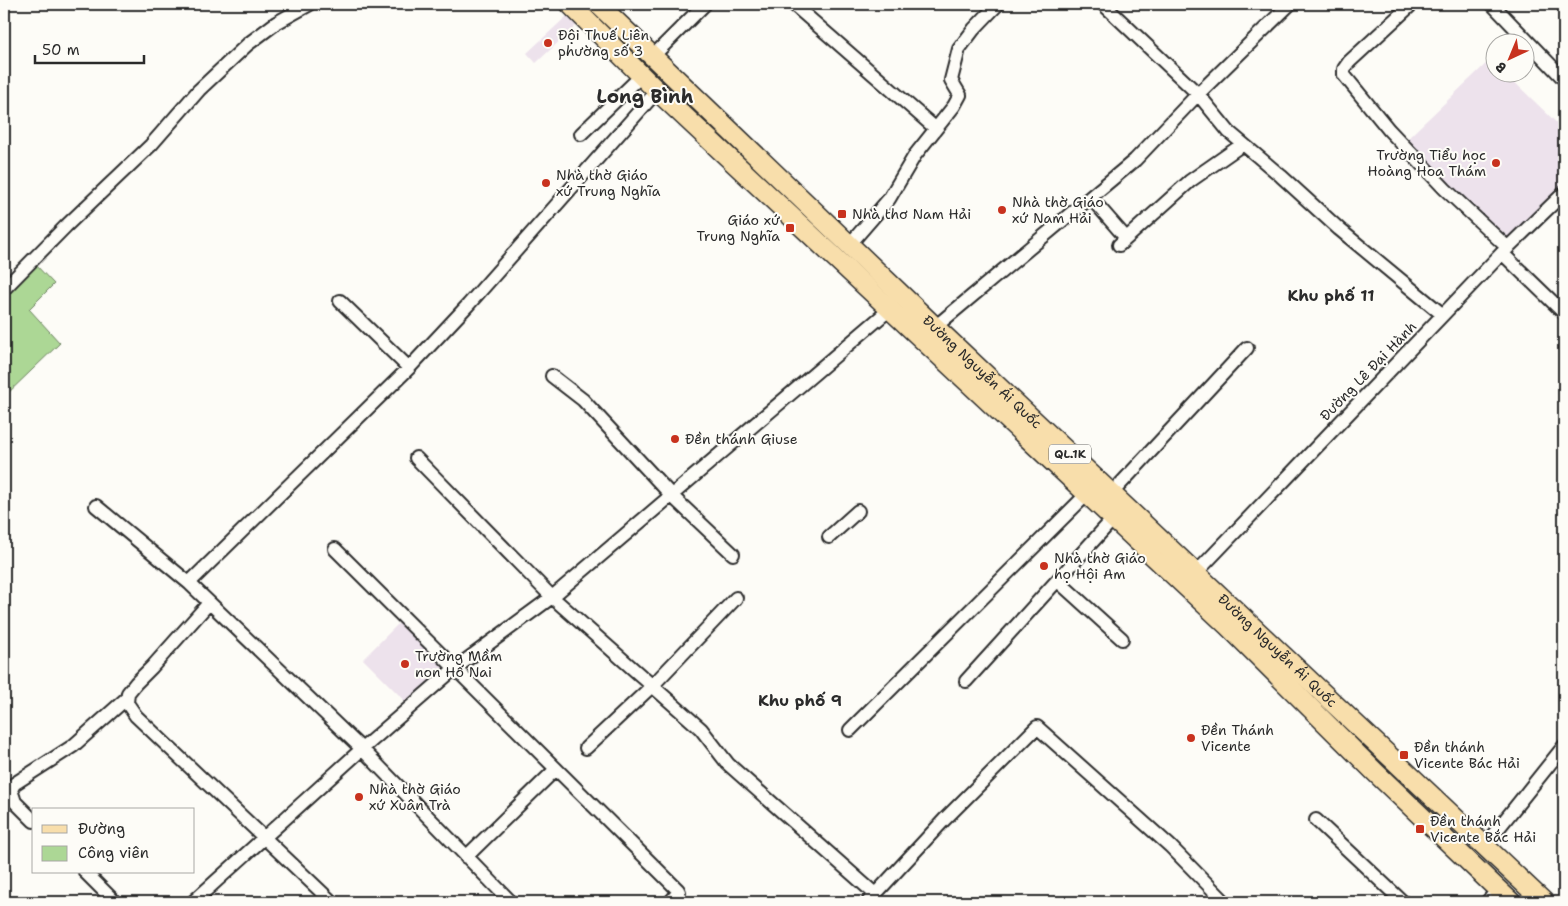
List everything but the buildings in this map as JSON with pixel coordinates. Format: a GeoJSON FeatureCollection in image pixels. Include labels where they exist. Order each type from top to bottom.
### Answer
{"type":"FeatureCollection","features":[{"type":"Feature","properties":{"kind":"main road","name":"Đường Nguyễn Ái Quốc"},"geometry":{"type":"LineString","coordinates":[[570,4],[657,92],[1227,625],[1499,898]]}},
{"type":"Feature","properties":{"kind":"main road","name":"Đường Nguyễn Ái Quốc"},"geometry":{"type":"LineString","coordinates":[[598,4],[935,327],[1544,902]]}},
{"type":"Feature","properties":{"kind":"main road"},"geometry":{"type":"LineString","coordinates":[[657,92],[672,75]]}},
{"type":"Feature","properties":{"kind":"main road"},"geometry":{"type":"LineString","coordinates":[[1499,898],[1514,874]]}},
{"type":"Feature","properties":{"kind":"street"},"geometry":{"type":"LineString","coordinates":[[4,289],[66,226],[151,145],[199,90],[248,44],[276,23],[310,4]]}},
{"type":"Feature","properties":{"kind":"street"},"geometry":{"type":"LineString","coordinates":[[653,56],[705,4]]}},
{"type":"Feature","properties":{"kind":"street"},"geometry":{"type":"LineString","coordinates":[[792,4],[935,128]]}},
{"type":"Feature","properties":{"kind":"street"},"geometry":{"type":"LineString","coordinates":[[850,244],[890,199],[915,155],[954,106],[960,94],[951,80],[959,49],[974,29],[998,4]]}},
{"type":"Feature","properties":{"kind":"street"},"geometry":{"type":"LineString","coordinates":[[1102,4],[1198,94],[1229,132],[1339,229],[1443,315]]}},
{"type":"Feature","properties":{"kind":"street"},"geometry":{"type":"LineString","coordinates":[[935,327],[1135,160],[1198,94],[1290,4]]}},
{"type":"Feature","properties":{"kind":"street"},"geometry":{"type":"LineString","coordinates":[[1412,4],[1349,62],[1344,69],[1344,75],[1360,96],[1444,189],[1564,313]]}},
{"type":"Feature","properties":{"kind":"street"},"geometry":{"type":"LineString","coordinates":[[1492,4],[1564,79]]}},
{"type":"Feature","properties":{"kind":"street"},"geometry":{"type":"LineString","coordinates":[[581,134],[641,76]]}},
{"type":"Feature","properties":{"kind":"street"},"geometry":{"type":"LineString","coordinates":[[189,584],[409,368],[468,305],[657,92]]}},
{"type":"Feature","properties":{"kind":"street"},"geometry":{"type":"LineString","coordinates":[[1091,198],[1123,241],[1190,181],[1243,144]]}},
{"type":"Feature","properties":{"kind":"street","name":"Đường Lê Đại Hành"},"geometry":{"type":"LineString","coordinates":[[1196,572],[1505,251],[1564,193]]}},
{"type":"Feature","properties":{"kind":"street"},"geometry":{"type":"LineString","coordinates":[[340,301],[409,368]]}},
{"type":"Feature","properties":{"kind":"street"},"geometry":{"type":"LineString","coordinates":[[193,902],[362,749],[454,669],[552,597],[889,310]]}},
{"type":"Feature","properties":{"kind":"street"},"geometry":{"type":"LineString","coordinates":[[1112,493],[1247,348]]}},
{"type":"Feature","properties":{"kind":"street"},"geometry":{"type":"LineString","coordinates":[[552,376],[583,400],[672,496],[733,554]]}},
{"type":"Feature","properties":{"kind":"street"},"geometry":{"type":"LineString","coordinates":[[416,458],[552,597],[701,729],[728,764],[871,898],[944,820],[1037,727],[1170,846],[1225,902]]}},
{"type":"Feature","properties":{"kind":"street"},"geometry":{"type":"LineString","coordinates":[[850,730],[1086,495]]}},
{"type":"Feature","properties":{"kind":"street"},"geometry":{"type":"LineString","coordinates":[[96,506],[189,584],[362,749],[510,902]]}},
{"type":"Feature","properties":{"kind":"street"},"geometry":{"type":"LineString","coordinates":[[829,537],[858,511]]}},
{"type":"Feature","properties":{"kind":"street"},"geometry":{"type":"LineString","coordinates":[[966,681],[1113,520]]}},
{"type":"Feature","properties":{"kind":"street"},"geometry":{"type":"LineString","coordinates":[[335,549],[678,890],[670,902]]}},
{"type":"Feature","properties":{"kind":"street"},"geometry":{"type":"LineString","coordinates":[[1058,581],[1122,639]]}},
{"type":"Feature","properties":{"kind":"street"},"geometry":{"type":"LineString","coordinates":[[586,748],[652,686],[736,598]]}},
{"type":"Feature","properties":{"kind":"street"},"geometry":{"type":"LineString","coordinates":[[209,603],[136,683],[128,693],[127,703],[136,716],[332,902]]}},
{"type":"Feature","properties":{"kind":"street"},"geometry":{"type":"LineString","coordinates":[[32,819],[15,802],[11,790],[14,784],[74,746],[127,698]]}},
{"type":"Feature","properties":{"kind":"street"},"geometry":{"type":"LineString","coordinates":[[1485,845],[1564,746]]}},
{"type":"Feature","properties":{"kind":"street"},"geometry":{"type":"LineString","coordinates":[[466,857],[556,769]]}},
{"type":"Feature","properties":{"kind":"street"},"geometry":{"type":"LineString","coordinates":[[1316,820],[1403,902]]}},
{"type":"Feature","properties":{"kind":"street"},"geometry":{"type":"LineString","coordinates":[[87,874],[115,902]]}},
{"type":"Feature","properties":{"kind":"shaded area","name":"Đội Thuế Liên phường số 3"},"geometry":{"type":"Polygon","coordinates":[[[569,14],[578,24],[536,63],[527,53],[569,14]]]}},
{"type":"Feature","properties":{"kind":"shaded area","name":"Trường Tiểu học Hoàng Hoa Thám"},"geometry":{"type":"Polygon","coordinates":[[[1486,64],[1486,82],[1514,82],[1564,130],[1564,185],[1508,240],[1450,188],[1406,140],[1486,64]]]}},
{"type":"Feature","properties":{"kind":"shaded area","name":"Trường Mầm non Hố Nai"},"geometry":{"type":"Polygon","coordinates":[[[400,622],[447,668],[407,703],[363,659],[400,622]]]}},
{"type":"Feature","properties":{"kind":"green space"},"geometry":{"type":"Polygon","coordinates":[[[34,263],[54,284],[29,309],[60,343],[5,396],[4,295],[34,263]]]}},
{"type":"Feature","properties":{"kind":"place","name":"Đội Thuế Liên phường số 3"},"geometry":{"type":"Point","coordinates":[548,43]}},
{"type":"Feature","properties":{"kind":"place","name":"Trường Tiểu học Hoàng Hoa Thám"},"geometry":{"type":"Point","coordinates":[1496,163]}},
{"type":"Feature","properties":{"kind":"place","name":"Nhà thờ Giáo xứ Trung Nghĩa"},"geometry":{"type":"Point","coordinates":[546,183]}},
{"type":"Feature","properties":{"kind":"place","name":"Nhà thờ Giáo xứ Nam Hải"},"geometry":{"type":"Point","coordinates":[1002,210]}},
{"type":"Feature","properties":{"kind":"place","name":"Nhà thơ Nam Hải"},"geometry":{"type":"Point","coordinates":[842,214]}},
{"type":"Feature","properties":{"kind":"place","name":"Giáo xứ Trung Nghĩa"},"geometry":{"type":"Point","coordinates":[790,228]}},
{"type":"Feature","properties":{"kind":"place","name":"Đền thánh Giuse"},"geometry":{"type":"Point","coordinates":[675,439]}},
{"type":"Feature","properties":{"kind":"place","name":"Nhà thờ Giáo họ Hội Am"},"geometry":{"type":"Point","coordinates":[1044,566]}},
{"type":"Feature","properties":{"kind":"place","name":"Trường Mầm non Hố Nai"},"geometry":{"type":"Point","coordinates":[405,664]}},
{"type":"Feature","properties":{"kind":"place","name":"Đền Thánh Vicente"},"geometry":{"type":"Point","coordinates":[1191,738]}},
{"type":"Feature","properties":{"kind":"place","name":"Đền thánh Vicente Bác Hải"},"geometry":{"type":"Point","coordinates":[1404,755]}},
{"type":"Feature","properties":{"kind":"place","name":"Nhà thờ Giáo xứ Xuân Trà"},"geometry":{"type":"Point","coordinates":[359,797]}},
{"type":"Feature","properties":{"kind":"place","name":"Đền thánh Vicente Bắc Hải"},"geometry":{"type":"Point","coordinates":[1420,829]}},
{"type":"Feature","properties":{"kind":"district","name":"Long Bình"},"geometry":{"type":"Point","coordinates":[645,96]}},
{"type":"Feature","properties":{"kind":"district","name":"Khu phố 11"},"geometry":{"type":"Point","coordinates":[1331,295]}},
{"type":"Feature","properties":{"kind":"district","name":"Khu phố 9"},"geometry":{"type":"Point","coordinates":[800,700]}}]}
